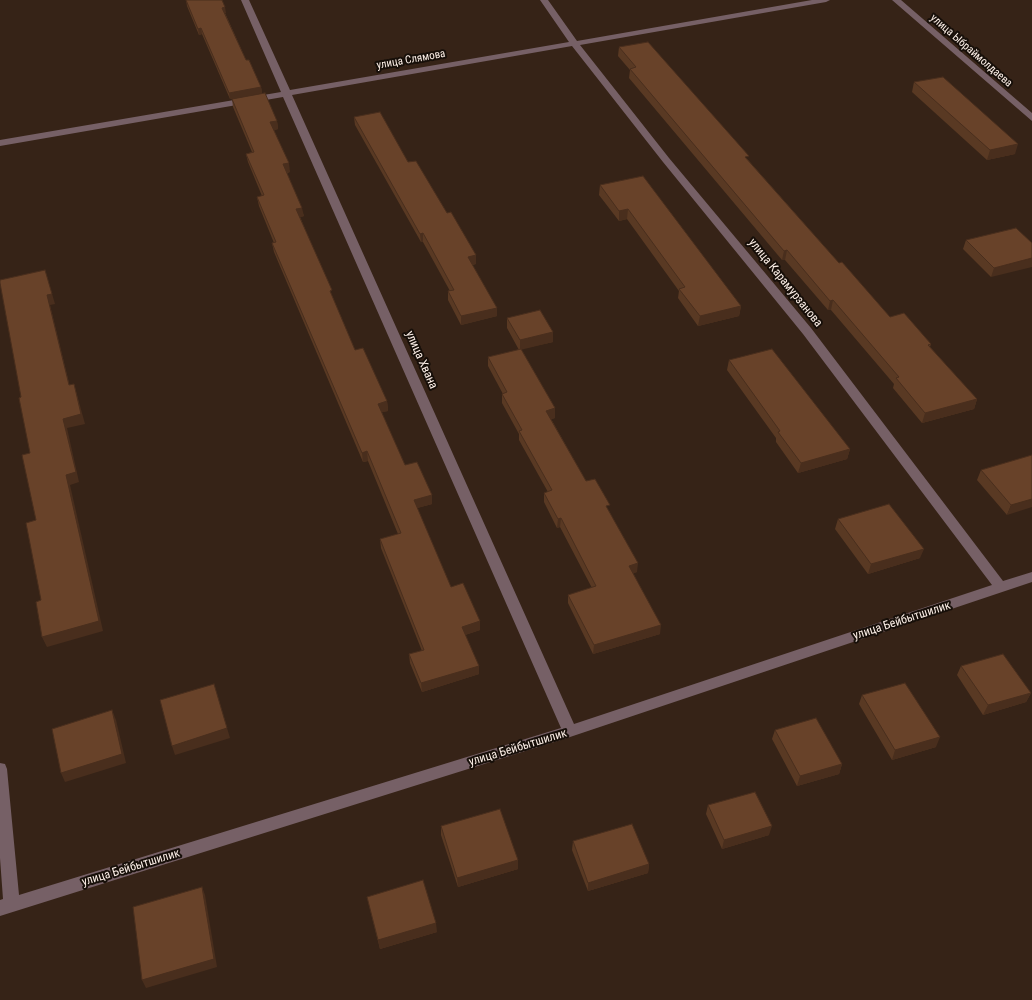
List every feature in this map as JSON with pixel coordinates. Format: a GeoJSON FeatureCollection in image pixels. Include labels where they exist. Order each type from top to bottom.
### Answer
{"type":"FeatureCollection","features":[{"type":"Feature","properties":{"kind":"street","name":"улица Хвана"},"geometry":{"type":"LineString","coordinates":[[246,0],[570,731]]}},
{"type":"Feature","properties":{"kind":"street","name":"улица Карамурзанова"},"geometry":{"type":"LineString","coordinates":[[544,0],[574,43],[672,168],[807,331],[1001,588]]}},
{"type":"Feature","properties":{"kind":"street","name":"улица Слямова"},"geometry":{"type":"LineString","coordinates":[[0,143],[826,0]]}},
{"type":"Feature","properties":{"kind":"street","name":"улица Ыбраймолдаева"},"geometry":{"type":"LineString","coordinates":[[896,0],[1032,118]]}},
{"type":"Feature","properties":{"kind":"street","name":"улица Бейбытшилик"},"geometry":{"type":"LineString","coordinates":[[6,906],[570,731],[1032,577]]}},
{"type":"Feature","properties":{"kind":"street"},"geometry":{"type":"LineString","coordinates":[[0,769],[6,906]]}},
{"type":"Feature","properties":{"kind":"building"},"geometry":{"type":"Polygon","coordinates":[[[186,0],[222,0],[225,7],[222,8],[261,87],[229,93],[201,28],[198,29],[186,0]]]}},
{"type":"Feature","properties":{"kind":"building"},"geometry":{"type":"Polygon","coordinates":[[[648,42],[749,156],[745,157],[839,263],[842,262],[890,317],[904,313],[931,344],[928,345],[977,399],[925,413],[896,378],[899,377],[833,300],[830,301],[787,250],[784,251],[630,69],[636,67],[619,47],[648,42]]]}},
{"type":"Feature","properties":{"kind":"building"},"geometry":{"type":"Polygon","coordinates":[[[943,77],[1018,144],[990,150],[914,82],[943,77]]]}},
{"type":"Feature","properties":{"kind":"building"},"geometry":{"type":"Polygon","coordinates":[[[265,93],[277,121],[270,122],[289,163],[283,164],[302,208],[296,209],[332,290],[330,291],[355,350],[363,348],[387,401],[378,404],[405,465],[417,462],[432,495],[414,500],[451,587],[463,583],[480,621],[462,627],[479,666],[421,683],[409,654],[424,650],[380,539],[401,533],[367,451],[362,453],[272,243],[276,242],[257,197],[264,195],[246,154],[254,152],[232,99],[265,93]]]}},
{"type":"Feature","properties":{"kind":"building"},"geometry":{"type":"Polygon","coordinates":[[[380,112],[408,162],[416,161],[447,213],[451,212],[476,255],[468,257],[497,308],[461,316],[448,291],[454,290],[423,233],[420,234],[354,117],[380,112]]]}},
{"type":"Feature","properties":{"kind":"building"},"geometry":{"type":"Polygon","coordinates":[[[643,176],[741,306],[700,316],[679,289],[685,287],[628,209],[619,211],[600,185],[643,176]]]}},
{"type":"Feature","properties":{"kind":"building"},"geometry":{"type":"Polygon","coordinates":[[[1016,228],[1032,243],[1032,258],[994,268],[966,240],[1016,228]]]}},
{"type":"Feature","properties":{"kind":"building"},"geometry":{"type":"Polygon","coordinates":[[[45,270],[52,294],[47,295],[69,385],[74,384],[81,414],[63,419],[76,472],[66,475],[99,621],[42,637],[36,602],[41,600],[26,523],[36,520],[22,455],[30,453],[0,280],[45,270]]]}},
{"type":"Feature","properties":{"kind":"building"},"geometry":{"type":"Polygon","coordinates":[[[540,310],[553,332],[520,340],[507,318],[540,310]]]}},
{"type":"Feature","properties":{"kind":"building"},"geometry":{"type":"Polygon","coordinates":[[[521,349],[555,408],[546,411],[586,481],[595,479],[610,505],[606,506],[638,563],[629,566],[661,625],[594,645],[568,595],[596,586],[561,518],[558,519],[544,493],[552,490],[519,431],[522,430],[502,394],[507,392],[488,357],[521,349]]]}},
{"type":"Feature","properties":{"kind":"building"},"geometry":{"type":"Polygon","coordinates":[[[772,349],[850,449],[801,463],[729,360],[772,349]]]}},
{"type":"Feature","properties":{"kind":"building"},"geometry":{"type":"Polygon","coordinates":[[[1032,455],[1032,499],[1011,505],[981,470],[1032,455]]]}},
{"type":"Feature","properties":{"kind":"building"},"geometry":{"type":"Polygon","coordinates":[[[889,504],[924,549],[871,564],[838,519],[889,504]]]}},
{"type":"Feature","properties":{"kind":"building"},"geometry":{"type":"Polygon","coordinates":[[[1003,654],[1031,693],[988,705],[961,666],[1003,654]]]}},
{"type":"Feature","properties":{"kind":"building"},"geometry":{"type":"Polygon","coordinates":[[[905,683],[940,737],[895,750],[862,695],[905,683]]]}},
{"type":"Feature","properties":{"kind":"building"},"geometry":{"type":"Polygon","coordinates":[[[214,684],[227,728],[172,746],[160,700],[214,684]]]}},
{"type":"Feature","properties":{"kind":"building"},"geometry":{"type":"Polygon","coordinates":[[[112,710],[122,754],[61,773],[52,729],[112,710]]]}},
{"type":"Feature","properties":{"kind":"building"},"geometry":{"type":"Polygon","coordinates":[[[816,718],[842,764],[800,776],[775,730],[816,718]]]}},
{"type":"Feature","properties":{"kind":"building"},"geometry":{"type":"Polygon","coordinates":[[[755,792],[772,826],[724,840],[708,805],[755,792]]]}},
{"type":"Feature","properties":{"kind":"building"},"geometry":{"type":"Polygon","coordinates":[[[500,809],[518,860],[457,878],[441,826],[500,809]]]}},
{"type":"Feature","properties":{"kind":"building"},"geometry":{"type":"Polygon","coordinates":[[[632,824],[649,864],[588,883],[573,841],[632,824]]]}},
{"type":"Feature","properties":{"kind":"building"},"geometry":{"type":"Polygon","coordinates":[[[423,880],[436,923],[378,940],[367,897],[423,880]]]}},
{"type":"Feature","properties":{"kind":"building"},"geometry":{"type":"Polygon","coordinates":[[[202,887],[214,959],[142,980],[133,907],[202,887]]]}}]}
